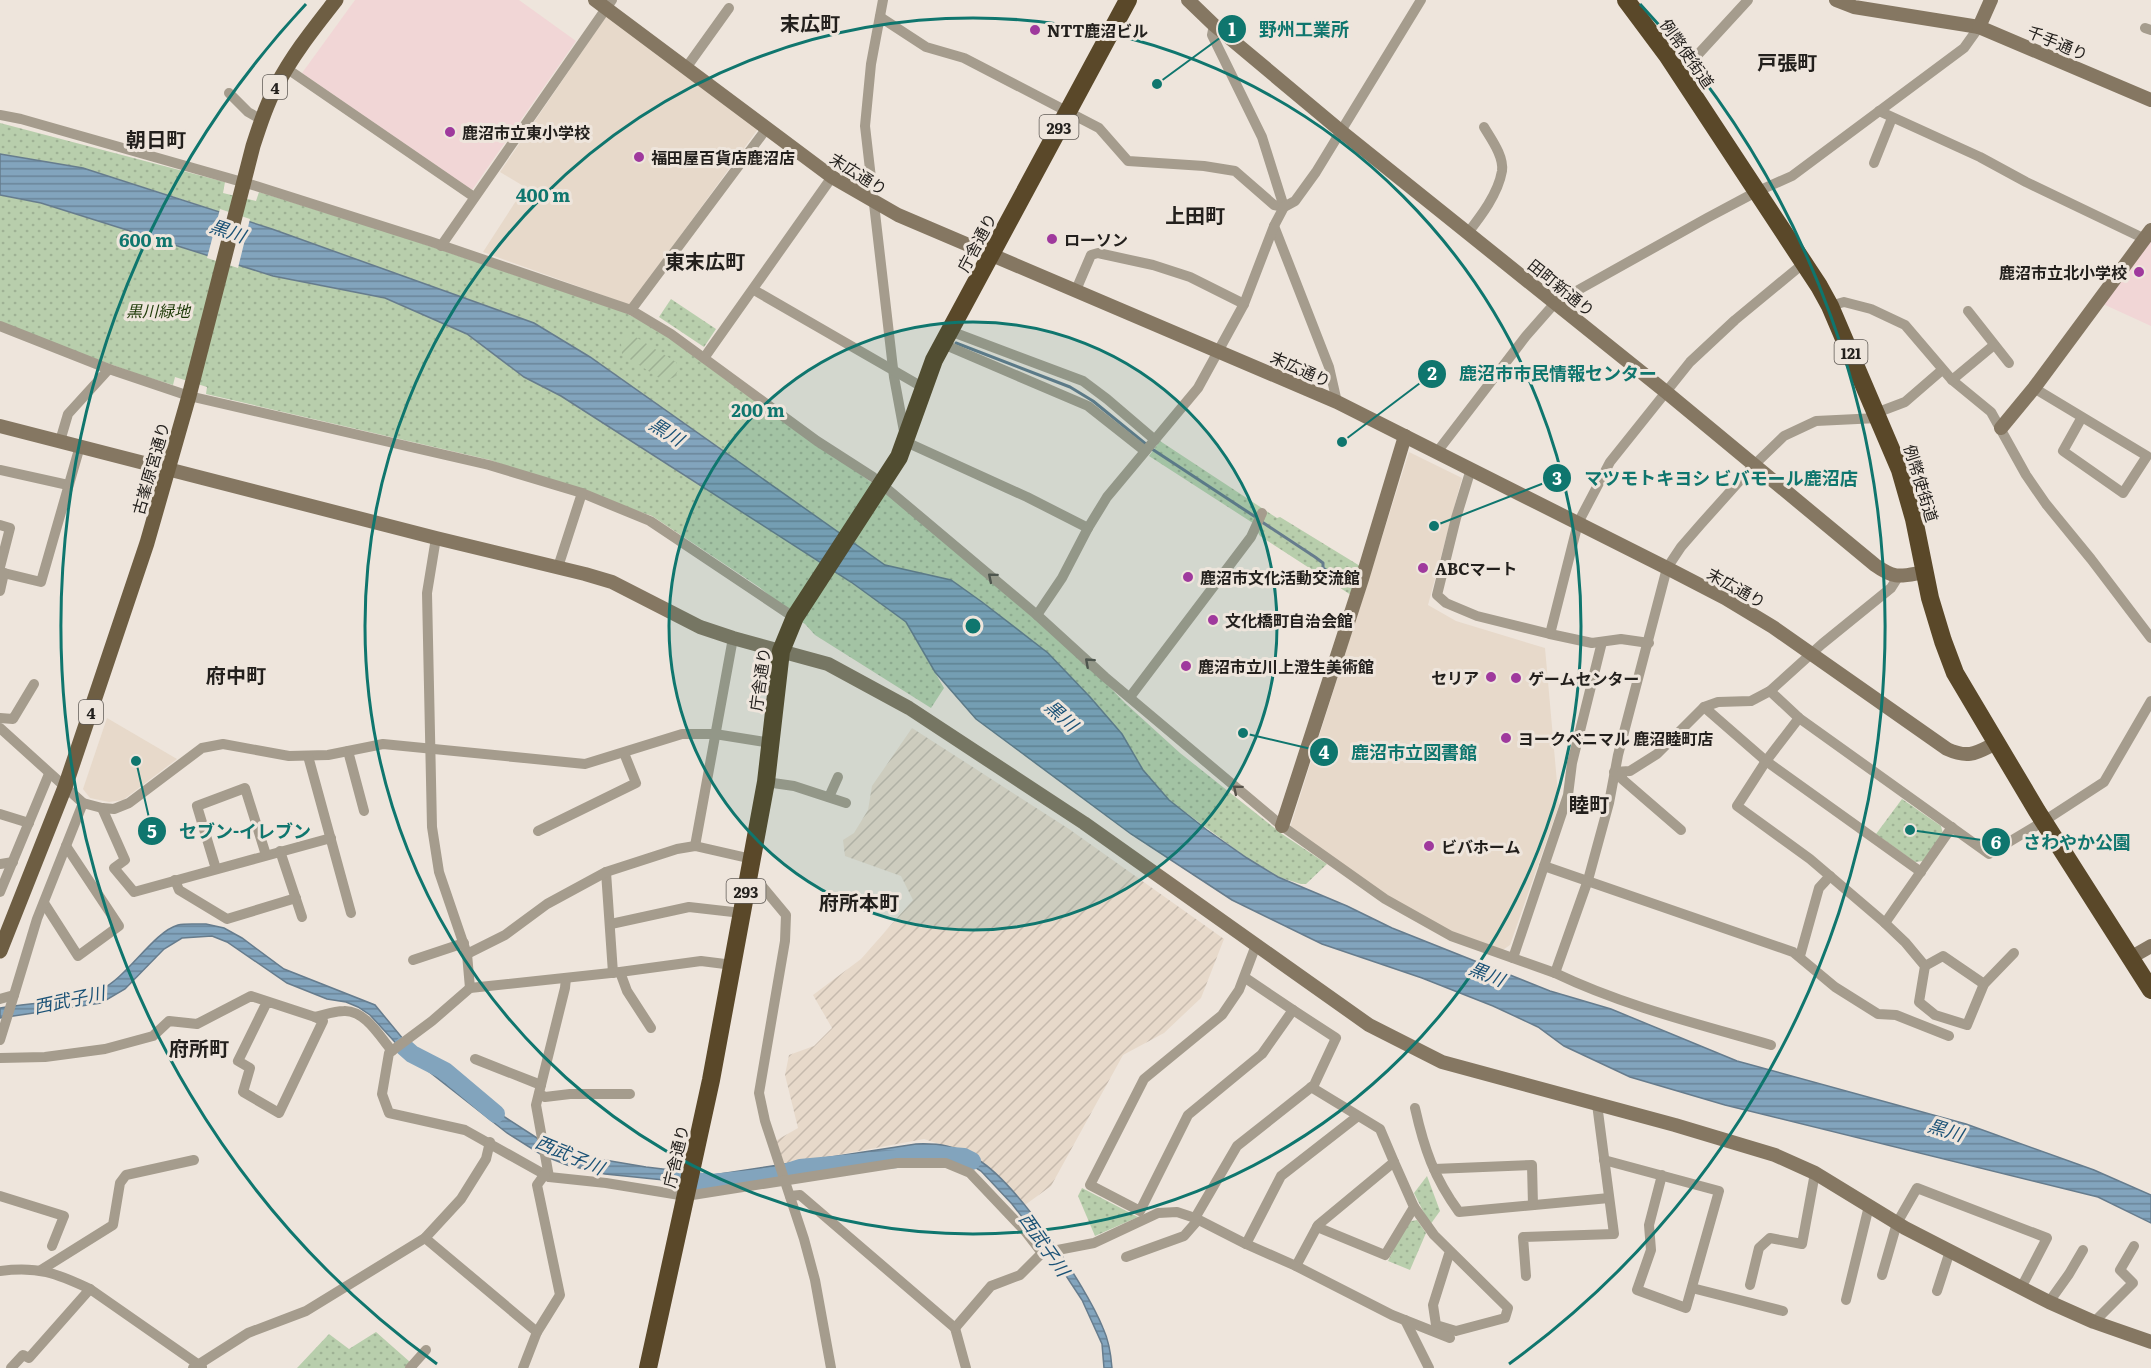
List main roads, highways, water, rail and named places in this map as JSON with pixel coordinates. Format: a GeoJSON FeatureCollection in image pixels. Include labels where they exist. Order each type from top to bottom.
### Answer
{"type":"FeatureCollection","features":[{"type":"Feature","properties":{"kind":"highway","name":"庁舎通り"},"geometry":{"type":"LineString","coordinates":[[648,1368],[711,1080],[733,965],[766,782],[781,651],[795,618],[899,457],[924,388],[947,338],[1128,0]]}},
{"type":"Feature","properties":{"kind":"highway","name":"例幣使街道"},"geometry":{"type":"LineString","coordinates":[[1626,0],[1680,74],[1830,306],[1900,470],[1914,519],[1942,641],[1955,673],[2044,821],[2151,990]]}},
{"type":"Feature","properties":{"kind":"main road","name":"古峯原宮通り"},"geometry":{"type":"LineString","coordinates":[[0,951],[65,787],[127,607],[169,469],[262,120],[286,68],[336,0]]}},
{"type":"Feature","properties":{"kind":"water","name":"黒川"},"geometry":{"type":"Polygon","coordinates":[[[0,154],[83,168],[272,229],[534,323],[590,357],[885,565],[951,580],[982,602],[1048,653],[1090,697],[1122,734],[1143,770],[1169,800],[1207,830],[1278,877],[1392,928],[1550,991],[1611,1009],[1737,1061],[1966,1124],[2094,1170],[2151,1195],[2151,1223],[2098,1197],[1725,1105],[1630,1077],[1564,1046],[1538,1027],[1493,1006],[1422,978],[1322,944],[1232,900],[1131,834],[976,719],[935,672],[906,622],[851,582],[561,396],[524,377],[467,334],[385,298],[273,276],[41,203],[0,195],[0,154]]]}},
{"type":"Feature","properties":{"kind":"water"},"geometry":{"type":"Polygon","coordinates":[[[192,924],[224,928],[242,938],[284,969],[375,1005],[413,1051],[427,1063],[445,1071],[466,1092],[537,1138],[569,1154],[713,1175],[916,1144],[940,1145],[962,1151],[993,1171],[1011,1189],[1030,1211],[1066,1262],[1103,1328],[1112,1368],[1104,1368],[1102,1344],[1082,1300],[1055,1259],[1012,1204],[981,1171],[967,1162],[938,1151],[926,1150],[738,1179],[674,1181],[605,1174],[567,1165],[542,1155],[507,1133],[404,1052],[370,1015],[358,1007],[346,1002],[327,999],[287,983],[227,942],[212,936],[182,938],[164,949],[125,989],[101,1003],[0,1018],[0,1008],[64,1000],[100,990],[120,976],[159,936],[178,925],[192,924]]]}},
{"type":"Feature","properties":{"kind":"waterway"},"geometry":{"type":"LineString","coordinates":[[956,343],[1070,387],[1093,401],[1147,445]]}},
{"type":"Feature","properties":{"kind":"waterway"},"geometry":{"type":"LineString","coordinates":[[1152,449],[1257,518]]}},
{"type":"Feature","properties":{"kind":"waterway"},"geometry":{"type":"LineString","coordinates":[[1262,522],[1315,557],[1323,563],[1323,568],[1332,574],[1339,572],[1350,578]]}},
{"type":"Feature","properties":{"kind":"waterway","name":"西武子川"},"geometry":{"type":"LineString","coordinates":[[403,1046],[412,1054],[445,1071],[496,1114]]}},
{"type":"Feature","properties":{"kind":"waterway","name":"西武子川"},"geometry":{"type":"LineString","coordinates":[[674,1179],[711,1183],[772,1177],[800,1168],[940,1155],[964,1157],[972,1161]]}},
{"type":"Feature","properties":{"kind":"place","name":"NTT鹿沼ビル"},"geometry":{"type":"Point","coordinates":[1035,30]}},
{"type":"Feature","properties":{"kind":"place","name":"野州工業所"},"geometry":{"type":"Point","coordinates":[1157,84]}},
{"type":"Feature","properties":{"kind":"place","name":"鹿沼市立東小学校"},"geometry":{"type":"Point","coordinates":[450,132]}},
{"type":"Feature","properties":{"kind":"place","name":"福田屋百貨店鹿沼店"},"geometry":{"type":"Point","coordinates":[639,157]}},
{"type":"Feature","properties":{"kind":"place","name":"ローソン"},"geometry":{"type":"Point","coordinates":[1052,239]}},
{"type":"Feature","properties":{"kind":"place","name":"鹿沼市立北小学校"},"geometry":{"type":"Point","coordinates":[2139,272]}},
{"type":"Feature","properties":{"kind":"place","name":"鹿沼市市民情報センター"},"geometry":{"type":"Point","coordinates":[1342,442]}},
{"type":"Feature","properties":{"kind":"place","name":"マツモトキヨシ ビバモール鹿沼店"},"geometry":{"type":"Point","coordinates":[1434,526]}},
{"type":"Feature","properties":{"kind":"place","name":"ABCマート"},"geometry":{"type":"Point","coordinates":[1423,568]}},
{"type":"Feature","properties":{"kind":"place","name":"鹿沼市文化活動交流館"},"geometry":{"type":"Point","coordinates":[1188,577]}},
{"type":"Feature","properties":{"kind":"place","name":"文化橋町自治会館"},"geometry":{"type":"Point","coordinates":[1213,620]}},
{"type":"Feature","properties":{"kind":"place","name":"鹿沼市立川上澄生美術館"},"geometry":{"type":"Point","coordinates":[1186,666]}},
{"type":"Feature","properties":{"kind":"place","name":"セリア"},"geometry":{"type":"Point","coordinates":[1491,677]}},
{"type":"Feature","properties":{"kind":"place","name":"ゲームセンター"},"geometry":{"type":"Point","coordinates":[1516,678]}},
{"type":"Feature","properties":{"kind":"place","name":"鹿沼市立図書館"},"geometry":{"type":"Point","coordinates":[1243,733]}},
{"type":"Feature","properties":{"kind":"place","name":"ヨークベニマル 鹿沼睦町店"},"geometry":{"type":"Point","coordinates":[1506,738]}},
{"type":"Feature","properties":{"kind":"place","name":"セブン-イレブン"},"geometry":{"type":"Point","coordinates":[136,761]}},
{"type":"Feature","properties":{"kind":"place","name":"さわやか公園"},"geometry":{"type":"Point","coordinates":[1910,830]}},
{"type":"Feature","properties":{"kind":"place","name":"ビバホーム"},"geometry":{"type":"Point","coordinates":[1429,846]}},
{"type":"Feature","properties":{"kind":"district","name":"末広町"},"geometry":{"type":"Point","coordinates":[810,22]}},
{"type":"Feature","properties":{"kind":"district","name":"戸張町"},"geometry":{"type":"Point","coordinates":[1787,61]}},
{"type":"Feature","properties":{"kind":"district","name":"朝日町"},"geometry":{"type":"Point","coordinates":[156,138]}},
{"type":"Feature","properties":{"kind":"district","name":"上田町"},"geometry":{"type":"Point","coordinates":[1195,214]}},
{"type":"Feature","properties":{"kind":"district","name":"東末広町"},"geometry":{"type":"Point","coordinates":[705,260]}},
{"type":"Feature","properties":{"kind":"district","name":"府中町"},"geometry":{"type":"Point","coordinates":[236,674]}},
{"type":"Feature","properties":{"kind":"district","name":"睦町"},"geometry":{"type":"Point","coordinates":[1589,803]}},
{"type":"Feature","properties":{"kind":"district","name":"府所本町"},"geometry":{"type":"Point","coordinates":[859,901]}},
{"type":"Feature","properties":{"kind":"district","name":"府所町"},"geometry":{"type":"Point","coordinates":[199,1047]}},
{"type":"Feature","properties":{"kind":"park label","name":"黒川緑地"},"geometry":{"type":"Point","coordinates":[158,310]}}]}
